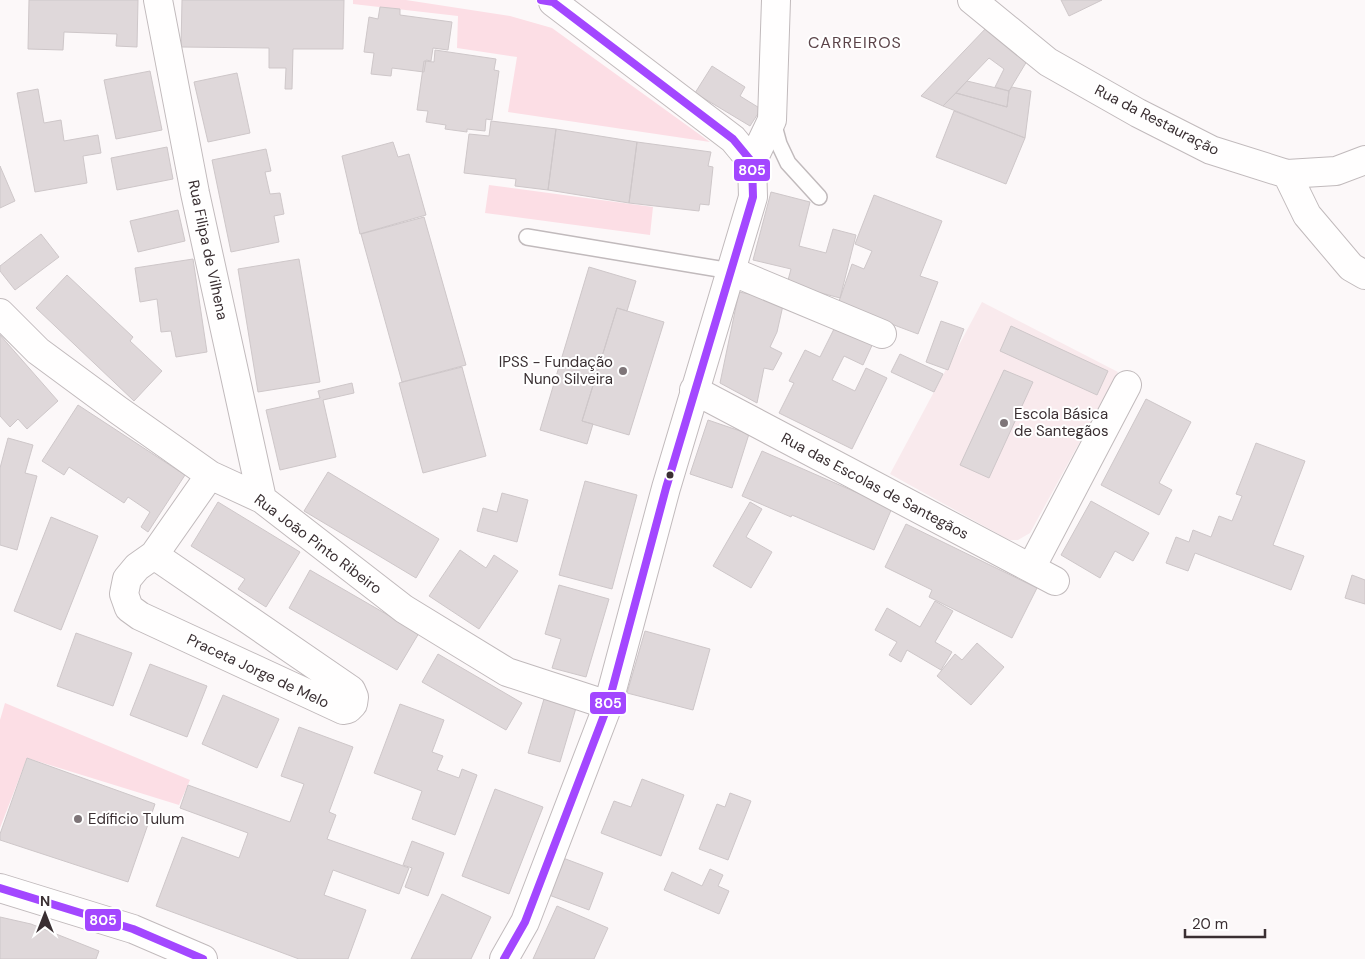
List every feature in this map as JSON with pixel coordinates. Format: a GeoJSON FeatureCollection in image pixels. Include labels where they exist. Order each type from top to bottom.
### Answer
{"type":"FeatureCollection","features":[{"type":"Feature","properties":{"kind":"street","name":"Rua Filipa de Vilhena"},"geometry":{"type":"LineString","coordinates":[[158,0],[196,193],[262,499]]}},
{"type":"Feature","properties":{"kind":"street"},"geometry":{"type":"LineString","coordinates":[[547,1],[582,0]]}},
{"type":"Feature","properties":{"kind":"street"},"geometry":{"type":"LineString","coordinates":[[504,959],[525,922],[608,706],[666,488],[753,198],[752,162],[772,120],[776,0]]}},
{"type":"Feature","properties":{"kind":"street"},"geometry":{"type":"LineString","coordinates":[[547,1],[733,139],[752,162]]}},
{"type":"Feature","properties":{"kind":"street","name":"Rua da Restauração"},"geometry":{"type":"LineString","coordinates":[[982,3],[1048,62],[1138,113],[1211,150],[1287,174],[1336,171],[1365,160]]}},
{"type":"Feature","properties":{"kind":"street"},"geometry":{"type":"LineString","coordinates":[[1287,174],[1307,215],[1351,267],[1365,275]]}},
{"type":"Feature","properties":{"kind":"street"},"geometry":{"type":"LineString","coordinates":[[731,271],[882,334]]}},
{"type":"Feature","properties":{"kind":"street","name":"Rua João Pinto Ribeiro"},"geometry":{"type":"LineString","coordinates":[[0,312],[38,350],[118,410],[210,475],[262,499],[404,609],[507,672],[608,706]]}},
{"type":"Feature","properties":{"kind":"street"},"geometry":{"type":"LineString","coordinates":[[1031,568],[1127,385]]}},
{"type":"Feature","properties":{"kind":"street","name":"Rua das Escolas de Santegãos"},"geometry":{"type":"LineString","coordinates":[[694,390],[1055,581]]}},
{"type":"Feature","properties":{"kind":"street","name":"Praceta Jorge de Melo"},"geometry":{"type":"LineString","coordinates":[[154,555],[351,690],[354,697],[353,704],[343,710],[140,616],[129,608],[124,594],[127,579],[136,567],[154,555],[210,475]]}},
{"type":"Feature","properties":{"kind":"street"},"geometry":{"type":"LineString","coordinates":[[0,888],[134,929],[203,959]]}},
{"type":"Feature","properties":{"kind":"lane"},"geometry":{"type":"LineString","coordinates":[[772,120],[779,144],[788,163],[820,198]]}},
{"type":"Feature","properties":{"kind":"lane"},"geometry":{"type":"LineString","coordinates":[[527,237],[731,271]]}},
{"type":"Feature","properties":{"kind":"shaded area"},"geometry":{"type":"Polygon","coordinates":[[[353,0],[406,0],[510,16],[552,28],[710,142],[508,112],[517,57],[457,48],[458,16],[353,4],[353,0]]]}},
{"type":"Feature","properties":{"kind":"shaded area"},"geometry":{"type":"Polygon","coordinates":[[[489,185],[653,207],[650,235],[485,213],[489,185]]]}},
{"type":"Feature","properties":{"kind":"shaded area","name":"Escola Básica de Santegãos"},"geometry":{"type":"Polygon","coordinates":[[[982,302],[1118,372],[1030,533],[1018,540],[1010,540],[1002,536],[890,474],[982,302]]]}},
{"type":"Feature","properties":{"kind":"shaded area"},"geometry":{"type":"Polygon","coordinates":[[[5,703],[190,780],[179,805],[27,758],[0,828],[0,720],[5,703]]]}},
{"type":"Feature","properties":{"kind":"building"},"geometry":{"type":"Polygon","coordinates":[[[29,0],[138,0],[137,47],[116,46],[117,34],[64,32],[63,50],[28,49],[29,0]]]}},
{"type":"Feature","properties":{"kind":"building"},"geometry":{"type":"Polygon","coordinates":[[[182,0],[344,0],[343,49],[293,49],[292,89],[285,89],[286,68],[269,68],[269,48],[181,47],[182,0]]]}},
{"type":"Feature","properties":{"kind":"building"},"geometry":{"type":"Polygon","coordinates":[[[1061,0],[1102,0],[1069,16],[1061,0]]]}},
{"type":"Feature","properties":{"kind":"building"},"geometry":{"type":"Polygon","coordinates":[[[380,7],[400,9],[400,15],[452,22],[448,50],[433,48],[431,61],[426,60],[424,72],[392,68],[391,76],[371,74],[374,53],[364,52],[369,17],[378,19],[380,7]]]}},
{"type":"Feature","properties":{"kind":"building"},"geometry":{"type":"Polygon","coordinates":[[[988,26],[1027,61],[1009,91],[995,87],[1004,69],[989,58],[943,106],[921,96],[988,26]]]}},
{"type":"Feature","properties":{"kind":"building"},"geometry":{"type":"Polygon","coordinates":[[[435,50],[496,59],[494,70],[499,71],[492,120],[486,119],[485,131],[467,129],[467,132],[445,129],[446,125],[426,122],[428,111],[417,110],[424,61],[434,62],[435,50]]]}},
{"type":"Feature","properties":{"kind":"building"},"geometry":{"type":"Polygon","coordinates":[[[712,66],[745,87],[740,96],[761,109],[750,126],[695,93],[712,66]]]}},
{"type":"Feature","properties":{"kind":"building"},"geometry":{"type":"Polygon","coordinates":[[[150,71],[162,130],[116,139],[104,80],[150,71]]]}},
{"type":"Feature","properties":{"kind":"building"},"geometry":{"type":"Polygon","coordinates":[[[237,73],[250,133],[208,142],[194,82],[237,73]]]}},
{"type":"Feature","properties":{"kind":"building"},"geometry":{"type":"Polygon","coordinates":[[[967,81],[1009,91],[1007,107],[956,93],[967,81]]]}},
{"type":"Feature","properties":{"kind":"building"},"geometry":{"type":"Polygon","coordinates":[[[1012,87],[1031,91],[1025,138],[943,106],[956,93],[1007,107],[1009,91],[1012,87]]]}},
{"type":"Feature","properties":{"kind":"building"},"geometry":{"type":"Polygon","coordinates":[[[38,89],[44,123],[61,120],[64,141],[98,135],[101,153],[83,156],[87,183],[35,192],[17,93],[38,89]]]}},
{"type":"Feature","properties":{"kind":"building"},"geometry":{"type":"Polygon","coordinates":[[[954,111],[1025,138],[1006,184],[936,157],[954,111]]]}},
{"type":"Feature","properties":{"kind":"building"},"geometry":{"type":"Polygon","coordinates":[[[491,121],[556,129],[548,190],[515,186],[516,179],[464,173],[469,134],[489,136],[491,121]]]}},
{"type":"Feature","properties":{"kind":"building"},"geometry":{"type":"Polygon","coordinates":[[[556,129],[637,142],[629,203],[548,190],[556,129]]]}},
{"type":"Feature","properties":{"kind":"building"},"geometry":{"type":"Polygon","coordinates":[[[393,142],[398,157],[409,154],[426,215],[360,234],[342,156],[393,142]]]}},
{"type":"Feature","properties":{"kind":"building"},"geometry":{"type":"Polygon","coordinates":[[[637,142],[711,152],[708,166],[713,167],[709,205],[700,204],[699,211],[629,203],[637,142]]]}},
{"type":"Feature","properties":{"kind":"building"},"geometry":{"type":"Polygon","coordinates":[[[167,147],[173,179],[117,190],[111,158],[167,147]]]}},
{"type":"Feature","properties":{"kind":"building"},"geometry":{"type":"Polygon","coordinates":[[[266,149],[271,171],[265,172],[270,194],[280,193],[284,214],[274,216],[279,242],[231,252],[212,160],[266,149]]]}},
{"type":"Feature","properties":{"kind":"building"},"geometry":{"type":"Polygon","coordinates":[[[0,166],[15,201],[0,208],[0,166]]]}},
{"type":"Feature","properties":{"kind":"building"},"geometry":{"type":"Polygon","coordinates":[[[771,192],[810,202],[799,246],[826,253],[833,229],[856,235],[840,298],[787,284],[791,269],[753,260],[771,192]]]}},
{"type":"Feature","properties":{"kind":"building"},"geometry":{"type":"Polygon","coordinates":[[[874,195],[942,221],[920,276],[938,282],[918,334],[838,304],[852,264],[864,269],[872,251],[855,244],[874,195]]]}},
{"type":"Feature","properties":{"kind":"building"},"geometry":{"type":"Polygon","coordinates":[[[178,210],[185,241],[138,252],[130,221],[178,210]]]}},
{"type":"Feature","properties":{"kind":"building"},"geometry":{"type":"Polygon","coordinates":[[[424,217],[466,365],[402,382],[361,234],[424,217]]]}},
{"type":"Feature","properties":{"kind":"building"},"geometry":{"type":"Polygon","coordinates":[[[41,234],[59,257],[15,290],[0,271],[0,266],[41,234]]]}},
{"type":"Feature","properties":{"kind":"building"},"geometry":{"type":"Polygon","coordinates":[[[193,259],[207,352],[176,357],[171,331],[161,332],[157,299],[140,302],[135,268],[193,259]]]}},
{"type":"Feature","properties":{"kind":"building"},"geometry":{"type":"Polygon","coordinates":[[[299,259],[320,382],[258,392],[238,269],[299,259]]]}},
{"type":"Feature","properties":{"kind":"building"},"geometry":{"type":"Polygon","coordinates":[[[589,267],[636,281],[627,311],[617,308],[582,421],[593,424],[587,444],[540,430],[589,267]]]}},
{"type":"Feature","properties":{"kind":"building"},"geometry":{"type":"Polygon","coordinates":[[[67,275],[133,337],[130,341],[162,371],[134,401],[36,308],[67,275]]]}},
{"type":"Feature","properties":{"kind":"building"},"geometry":{"type":"Polygon","coordinates":[[[739,292],[784,301],[777,332],[770,347],[782,353],[773,370],[764,368],[757,403],[720,383],[739,292]]]}},
{"type":"Feature","properties":{"kind":"building","name":"IPSS - Fundação Nuno Silveira"},"geometry":{"type":"Polygon","coordinates":[[[617,308],[664,322],[629,435],[582,421],[617,308]]]}},
{"type":"Feature","properties":{"kind":"building"},"geometry":{"type":"Polygon","coordinates":[[[941,321],[964,329],[948,370],[926,362],[941,321]]]}},
{"type":"Feature","properties":{"kind":"building"},"geometry":{"type":"Polygon","coordinates":[[[837,323],[874,341],[863,365],[844,356],[832,380],[855,391],[866,368],[887,378],[852,449],[779,413],[794,383],[789,381],[805,350],[820,357],[837,323]]]}},
{"type":"Feature","properties":{"kind":"building"},"geometry":{"type":"Polygon","coordinates":[[[1011,326],[1108,371],[1097,395],[1000,351],[1011,326]]]}},
{"type":"Feature","properties":{"kind":"building"},"geometry":{"type":"Polygon","coordinates":[[[0,335],[58,401],[27,429],[18,419],[10,427],[0,416],[0,335]]]}},
{"type":"Feature","properties":{"kind":"building"},"geometry":{"type":"Polygon","coordinates":[[[900,354],[943,374],[934,392],[891,372],[900,354]]]}},
{"type":"Feature","properties":{"kind":"building"},"geometry":{"type":"Polygon","coordinates":[[[462,367],[486,456],[423,473],[399,383],[462,367]]]}},
{"type":"Feature","properties":{"kind":"building"},"geometry":{"type":"Polygon","coordinates":[[[1004,370],[1033,382],[989,478],[960,465],[1004,370]]]}},
{"type":"Feature","properties":{"kind":"building"},"geometry":{"type":"Polygon","coordinates":[[[352,383],[354,393],[323,400],[336,457],[280,470],[266,410],[320,398],[318,391],[352,383]]]}},
{"type":"Feature","properties":{"kind":"building"},"geometry":{"type":"Polygon","coordinates":[[[1146,399],[1191,422],[1159,483],[1172,490],[1159,515],[1101,485],[1146,399]]]}},
{"type":"Feature","properties":{"kind":"building"},"geometry":{"type":"Polygon","coordinates":[[[78,405],[185,475],[148,532],[141,527],[150,512],[128,497],[124,503],[69,467],[64,475],[42,461],[78,405]]]}},
{"type":"Feature","properties":{"kind":"building"},"geometry":{"type":"Polygon","coordinates":[[[708,420],[749,434],[732,488],[690,474],[708,420]]]}},
{"type":"Feature","properties":{"kind":"building"},"geometry":{"type":"Polygon","coordinates":[[[8,438],[33,445],[25,473],[37,476],[17,550],[0,545],[0,468],[8,438]]]}},
{"type":"Feature","properties":{"kind":"building"},"geometry":{"type":"Polygon","coordinates":[[[1256,443],[1305,461],[1273,545],[1304,556],[1291,590],[1195,553],[1188,571],[1166,563],[1176,537],[1189,542],[1193,530],[1211,537],[1219,516],[1232,521],[1242,496],[1236,494],[1256,443]]]}},
{"type":"Feature","properties":{"kind":"building"},"geometry":{"type":"Polygon","coordinates":[[[762,451],[892,508],[874,550],[742,496],[762,451]]]}},
{"type":"Feature","properties":{"kind":"building"},"geometry":{"type":"Polygon","coordinates":[[[328,472],[439,539],[416,578],[304,511],[328,472]]]}},
{"type":"Feature","properties":{"kind":"building"},"geometry":{"type":"Polygon","coordinates":[[[585,481],[637,495],[612,589],[559,575],[585,481]]]}},
{"type":"Feature","properties":{"kind":"building"},"geometry":{"type":"Polygon","coordinates":[[[502,493],[528,500],[517,542],[477,531],[483,508],[497,512],[502,493]]]}},
{"type":"Feature","properties":{"kind":"building"},"geometry":{"type":"Polygon","coordinates":[[[1091,501],[1149,533],[1133,561],[1115,551],[1100,578],[1061,555],[1091,501]]]}},
{"type":"Feature","properties":{"kind":"building"},"geometry":{"type":"Polygon","coordinates":[[[218,502],[300,552],[266,607],[238,589],[245,579],[191,546],[218,502]]]}},
{"type":"Feature","properties":{"kind":"building"},"geometry":{"type":"Polygon","coordinates":[[[750,502],[762,509],[746,537],[772,552],[751,588],[713,566],[750,502]]]}},
{"type":"Feature","properties":{"kind":"building"},"geometry":{"type":"Polygon","coordinates":[[[51,517],[98,536],[61,630],[14,611],[51,517]]]}},
{"type":"Feature","properties":{"kind":"building"},"geometry":{"type":"Polygon","coordinates":[[[906,524],[1037,588],[1012,638],[929,597],[932,590],[885,567],[906,524]]]}},
{"type":"Feature","properties":{"kind":"building"},"geometry":{"type":"Polygon","coordinates":[[[460,550],[486,568],[494,555],[518,571],[479,629],[429,596],[460,550]]]}},
{"type":"Feature","properties":{"kind":"building"},"geometry":{"type":"Polygon","coordinates":[[[310,570],[419,633],[397,670],[289,608],[310,570]]]}},
{"type":"Feature","properties":{"kind":"building"},"geometry":{"type":"Polygon","coordinates":[[[1352,575],[1365,580],[1365,604],[1345,598],[1352,575]]]}},
{"type":"Feature","properties":{"kind":"building"},"geometry":{"type":"Polygon","coordinates":[[[559,585],[609,599],[586,677],[552,668],[561,639],[545,634],[559,585]]]}},
{"type":"Feature","properties":{"kind":"building"},"geometry":{"type":"Polygon","coordinates":[[[935,601],[953,611],[935,642],[952,652],[941,670],[907,650],[901,662],[889,655],[897,642],[875,630],[887,608],[920,627],[935,601]]]}},
{"type":"Feature","properties":{"kind":"building"},"geometry":{"type":"Polygon","coordinates":[[[645,631],[710,649],[693,710],[627,693],[645,631]]]}},
{"type":"Feature","properties":{"kind":"building"},"geometry":{"type":"Polygon","coordinates":[[[76,633],[132,653],[113,706],[57,686],[76,633]]]}},
{"type":"Feature","properties":{"kind":"building"},"geometry":{"type":"Polygon","coordinates":[[[977,643],[1004,667],[971,705],[937,676],[955,654],[962,660],[977,643]]]}},
{"type":"Feature","properties":{"kind":"building"},"geometry":{"type":"Polygon","coordinates":[[[438,654],[522,703],[506,730],[422,682],[438,654]]]}},
{"type":"Feature","properties":{"kind":"building"},"geometry":{"type":"Polygon","coordinates":[[[150,664],[207,686],[187,737],[130,715],[150,664]]]}},
{"type":"Feature","properties":{"kind":"building"},"geometry":{"type":"Polygon","coordinates":[[[223,695],[279,719],[257,768],[202,744],[223,695]]]}},
{"type":"Feature","properties":{"kind":"building"},"geometry":{"type":"Polygon","coordinates":[[[544,699],[576,708],[560,762],[528,753],[544,699]]]}},
{"type":"Feature","properties":{"kind":"building"},"geometry":{"type":"Polygon","coordinates":[[[400,704],[444,720],[432,752],[443,756],[437,770],[459,778],[462,769],[477,775],[455,835],[412,819],[422,791],[374,773],[400,704]]]}},
{"type":"Feature","properties":{"kind":"building"},"geometry":{"type":"Polygon","coordinates":[[[299,727],[353,747],[329,812],[336,815],[327,839],[409,868],[399,894],[333,870],[324,895],[366,910],[348,959],[299,959],[156,906],[182,837],[239,858],[248,833],[180,808],[188,785],[290,822],[304,784],[281,776],[299,727]]]}},
{"type":"Feature","properties":{"kind":"building","name":"Edíficio Tulum"},"geometry":{"type":"Polygon","coordinates":[[[27,758],[155,804],[128,882],[0,840],[0,834],[27,758]]]}},
{"type":"Feature","properties":{"kind":"building"},"geometry":{"type":"Polygon","coordinates":[[[642,779],[684,795],[661,856],[601,833],[614,801],[631,807],[642,779]]]}},
{"type":"Feature","properties":{"kind":"building"},"geometry":{"type":"Polygon","coordinates":[[[495,789],[543,807],[509,894],[462,876],[495,789]]]}},
{"type":"Feature","properties":{"kind":"building"},"geometry":{"type":"Polygon","coordinates":[[[730,793],[751,801],[728,860],[699,849],[717,804],[725,807],[730,793]]]}},
{"type":"Feature","properties":{"kind":"building"},"geometry":{"type":"Polygon","coordinates":[[[412,841],[444,853],[428,896],[405,887],[412,868],[403,865],[412,841]]]}},
{"type":"Feature","properties":{"kind":"building"},"geometry":{"type":"Polygon","coordinates":[[[563,858],[603,873],[589,910],[549,895],[563,858]]]}},
{"type":"Feature","properties":{"kind":"building"},"geometry":{"type":"Polygon","coordinates":[[[710,869],[723,875],[718,886],[729,891],[719,914],[664,890],[672,872],[702,886],[710,869]]]}},
{"type":"Feature","properties":{"kind":"building"},"geometry":{"type":"Polygon","coordinates":[[[442,894],[491,917],[471,959],[411,959],[442,894]]]}},
{"type":"Feature","properties":{"kind":"building"},"geometry":{"type":"Polygon","coordinates":[[[557,906],[608,928],[594,959],[533,959],[557,906]]]}},
{"type":"Feature","properties":{"kind":"building"},"geometry":{"type":"Polygon","coordinates":[[[0,917],[31,924],[99,951],[96,959],[0,959],[0,917]]]}},
{"type":"Feature","properties":{"kind":"transit line","name":"805"},"geometry":{"type":"LineString","coordinates":[[504,959],[525,922],[608,705],[666,488],[753,197],[752,162],[733,139],[553,2],[541,0]]}},
{"type":"Feature","properties":{"kind":"transit line","name":"805"},"geometry":{"type":"LineString","coordinates":[[0,888],[133,929],[203,959]]}},
{"type":"Feature","properties":{"kind":"place","name":"IPSS - Fundação Nuno Silveira"},"geometry":{"type":"Point","coordinates":[623,371]}},
{"type":"Feature","properties":{"kind":"place","name":"Escola Básica de Santegãos"},"geometry":{"type":"Point","coordinates":[1004,423]}},
{"type":"Feature","properties":{"kind":"place","name":"Edíficio Tulum"},"geometry":{"type":"Point","coordinates":[78,819]}},
{"type":"Feature","properties":{"kind":"district","name":"CARREIROS"},"geometry":{"type":"Point","coordinates":[855,42]}}]}
